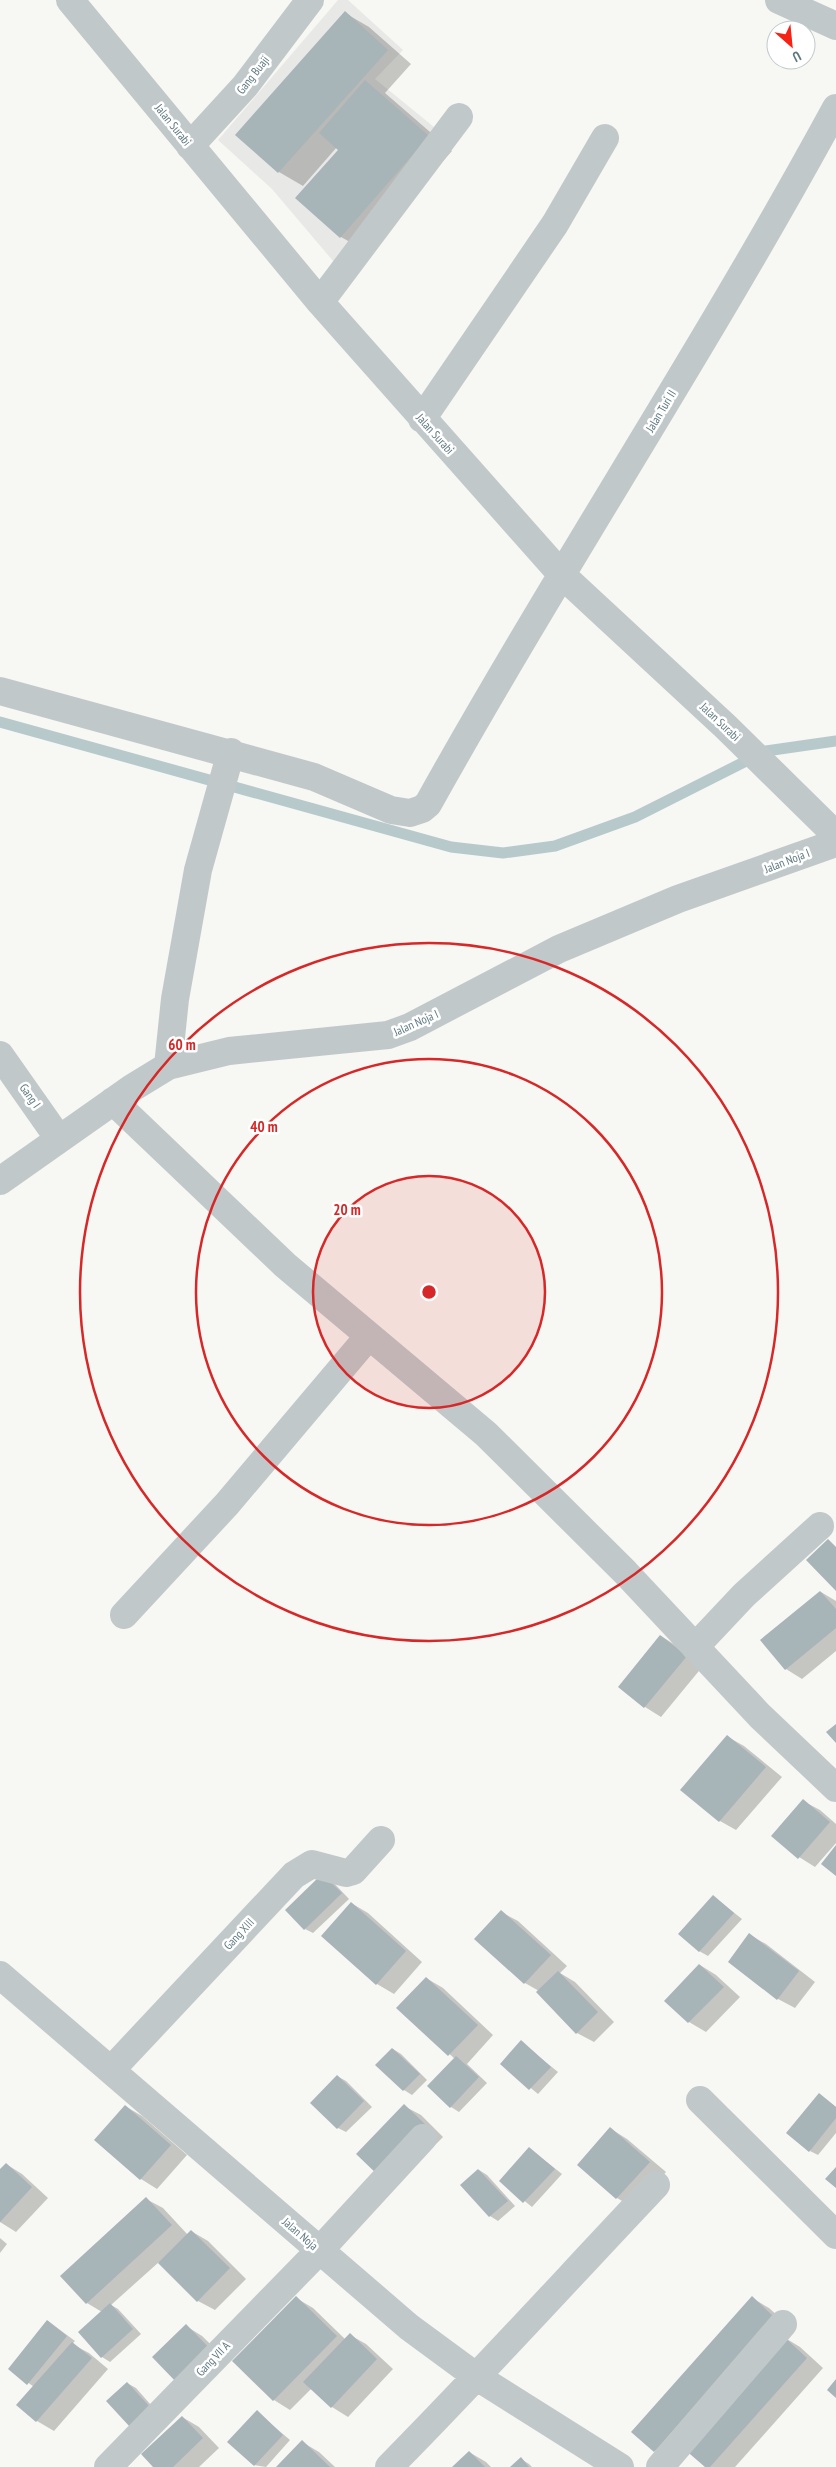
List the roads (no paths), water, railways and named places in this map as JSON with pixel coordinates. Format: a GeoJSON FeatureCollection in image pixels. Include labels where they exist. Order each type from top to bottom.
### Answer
{"type":"FeatureCollection","features":[{"type":"Feature","properties":{"kind":"street","name":"Jalan Surabi"},"geometry":{"type":"LineString","coordinates":[[70,0],[320,302],[562,575],[726,727],[836,835]]}},
{"type":"Feature","properties":{"kind":"street","name":"Gang Buaji"},"geometry":{"type":"LineString","coordinates":[[190,146],[245,86],[310,0]]}},
{"type":"Feature","properties":{"kind":"street"},"geometry":{"type":"LineString","coordinates":[[779,0],[836,26]]}},
{"type":"Feature","properties":{"kind":"street","name":"Jalan Turi II"},"geometry":{"type":"LineString","coordinates":[[0,691],[229,760],[314,777],[363,800],[392,810],[410,813],[422,810],[428,804],[480,711],[730,298],[836,108]]}},
{"type":"Feature","properties":{"kind":"street"},"geometry":{"type":"LineString","coordinates":[[320,302],[459,117]]}},
{"type":"Feature","properties":{"kind":"street"},"geometry":{"type":"LineString","coordinates":[[422,419],[555,224],[605,138]]}},
{"type":"Feature","properties":{"kind":"street"},"geometry":{"type":"LineString","coordinates":[[168,1066],[175,999],[185,938],[209,828],[229,760]]}},
{"type":"Feature","properties":{"kind":"street","name":"Jalan Noja I"},"geometry":{"type":"LineString","coordinates":[[0,1181],[113,1101],[168,1066],[229,1051],[388,1035],[410,1027],[559,949],[678,899],[836,843]]}},
{"type":"Feature","properties":{"kind":"street","name":"Gang I"},"geometry":{"type":"LineString","coordinates":[[0,1055],[58,1139]]}},
{"type":"Feature","properties":{"kind":"street"},"geometry":{"type":"LineString","coordinates":[[113,1101],[285,1265],[368,1337],[443,1396],[486,1434],[558,1504],[760,1716],[836,1788]]}},
{"type":"Feature","properties":{"kind":"street"},"geometry":{"type":"LineString","coordinates":[[124,1615],[227,1504],[368,1337]]}},
{"type":"Feature","properties":{"kind":"street"},"geometry":{"type":"LineString","coordinates":[[695,1647],[744,1595],[820,1526]]}},
{"type":"Feature","properties":{"kind":"street","name":"Gang XIII"},"geometry":{"type":"LineString","coordinates":[[112,2069],[294,1875],[312,1864],[346,1873],[353,1871],[381,1840]]}},
{"type":"Feature","properties":{"kind":"street","name":"Jalan Noja"},"geometry":{"type":"LineString","coordinates":[[0,1975],[112,2069],[319,2251],[409,2326],[478,2377],[620,2467]]}},
{"type":"Feature","properties":{"kind":"street"},"geometry":{"type":"LineString","coordinates":[[700,2100],[836,2235]]}},
{"type":"Feature","properties":{"kind":"street","name":"Gang VII A"},"geometry":{"type":"LineString","coordinates":[[108,2467],[319,2251],[423,2138]]}},
{"type":"Feature","properties":{"kind":"street"},"geometry":{"type":"LineString","coordinates":[[389,2467],[478,2377],[656,2185]]}},
{"type":"Feature","properties":{"kind":"street"},"geometry":{"type":"LineString","coordinates":[[660,2467],[783,2324]]}},
{"type":"Feature","properties":{"kind":"waterway"},"geometry":{"type":"LineString","coordinates":[[0,722],[451,847],[503,853],[555,846],[635,817],[766,751],[836,741]]}}]}
